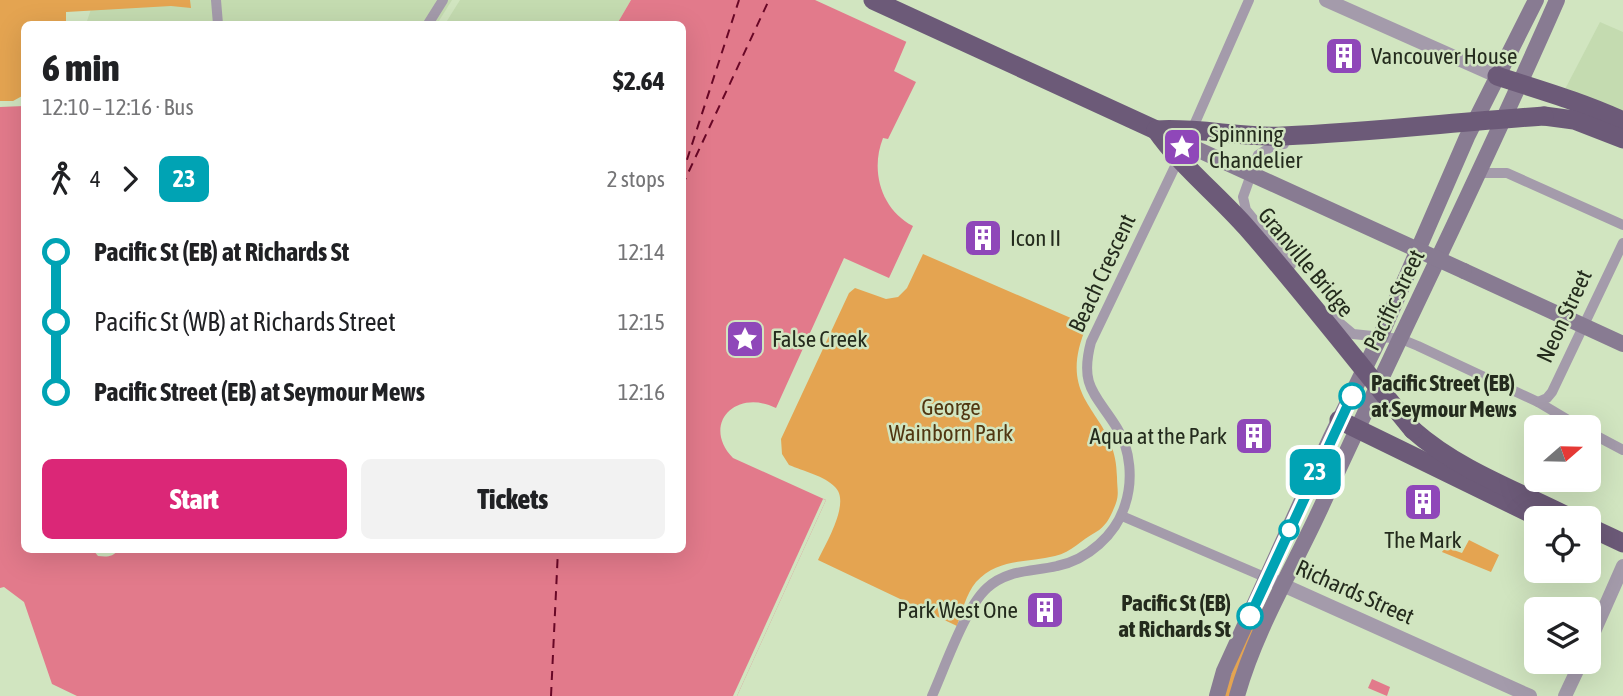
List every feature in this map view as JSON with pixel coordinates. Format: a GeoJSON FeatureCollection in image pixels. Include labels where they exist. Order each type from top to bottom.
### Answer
{"type":"FeatureCollection","features":[{"type":"Feature","properties":{"kind":"highway","name":"Granville Bridge"},"geometry":{"type":"LineString","coordinates":[[873,0],[1156,130],[1184,128],[1229,135],[1282,136],[1544,116],[1574,121],[1623,139]]}},
{"type":"Feature","properties":{"kind":"highway"},"geometry":{"type":"LineString","coordinates":[[1497,76],[1584,103],[1623,121]]}},
{"type":"Feature","properties":{"kind":"highway","name":"Granville Bridge"},"geometry":{"type":"LineString","coordinates":[[1156,130],[1174,155],[1211,188],[1253,235],[1413,430],[1432,447],[1460,463],[1546,506]]}},
{"type":"Feature","properties":{"kind":"highway"},"geometry":{"type":"LineString","coordinates":[[1348,424],[1524,510]]}},
{"type":"Feature","properties":{"kind":"highway"},"geometry":{"type":"LineString","coordinates":[[1601,533],[1623,543]]}},
{"type":"Feature","properties":{"kind":"main road","name":"Pacific Street"},"geometry":{"type":"LineString","coordinates":[[1237,696],[1248,660],[1283,584],[1418,247],[1467,137],[1536,0]]}},
{"type":"Feature","properties":{"kind":"main road","name":"Pacific Street"},"geometry":{"type":"LineString","coordinates":[[1217,696],[1224,671],[1266,578],[1348,424],[1401,339],[1557,0]]}},
{"type":"Feature","properties":{"kind":"main road","name":"Granville Bridge"},"geometry":{"type":"LineString","coordinates":[[1156,130],[1623,344]]}},
{"type":"Feature","properties":{"kind":"street"},"geometry":{"type":"LineString","coordinates":[[216,0],[218,21]]}},
{"type":"Feature","properties":{"kind":"street"},"geometry":{"type":"LineString","coordinates":[[430,21],[443,0]]}},
{"type":"Feature","properties":{"kind":"street","name":"Beach Crescent"},"geometry":{"type":"LineString","coordinates":[[932,696],[974,604],[987,587],[1017,572],[1055,567],[1078,559],[1105,539],[1122,516],[1129,485],[1127,454],[1119,431],[1091,389],[1087,362],[1091,342],[1187,141],[1249,0]]}},
{"type":"Feature","properties":{"kind":"street"},"geometry":{"type":"LineString","coordinates":[[1326,0],[1497,76]]}},
{"type":"Feature","properties":{"kind":"street"},"geometry":{"type":"LineString","coordinates":[[1043,74],[1418,247]]}},
{"type":"Feature","properties":{"kind":"street"},"geometry":{"type":"LineString","coordinates":[[1467,137],[1445,129],[1274,145],[1258,155],[1242,197],[1246,210],[1340,326],[1353,334],[1401,339],[1538,402],[1560,415]]}},
{"type":"Feature","properties":{"kind":"street"},"geometry":{"type":"LineString","coordinates":[[1477,176],[1481,173],[1507,173],[1623,225]]}},
{"type":"Feature","properties":{"kind":"street","name":"Neon Street"},"geometry":{"type":"LineString","coordinates":[[1538,402],[1552,392],[1623,243]]}},
{"type":"Feature","properties":{"kind":"street"},"geometry":{"type":"LineString","coordinates":[[1601,439],[1623,450]]}},
{"type":"Feature","properties":{"kind":"street","name":"Richards Street"},"geometry":{"type":"LineString","coordinates":[[1122,516],[1283,584],[1530,696]]}},
{"type":"Feature","properties":{"kind":"street"},"geometry":{"type":"LineString","coordinates":[[1601,616],[1623,566]]}},
{"type":"Feature","properties":{"kind":"street"},"geometry":{"type":"LineString","coordinates":[[1565,696],[1575,674]]}},
{"type":"Feature","properties":{"kind":"shaded area"},"geometry":{"type":"Polygon","coordinates":[[[94,0],[452,0],[439,21],[87,21],[94,0]]]}},
{"type":"Feature","properties":{"kind":"shaded area"},"geometry":{"type":"Polygon","coordinates":[[[460,0],[631,0],[619,21],[447,21],[460,0]]]}},
{"type":"Feature","properties":{"kind":"shaded area","name":"False Creek"},"geometry":{"type":"Polygon","coordinates":[[[631,0],[924,0],[894,71],[916,82],[888,139],[883,138],[879,151],[878,176],[881,188],[893,210],[913,226],[889,278],[844,258],[776,408],[761,403],[747,403],[736,406],[727,413],[722,422],[720,433],[724,446],[733,458],[826,500],[737,696],[77,696],[52,684],[24,602],[4,587],[0,588],[0,107],[21,106],[21,553],[96,553],[104,556],[114,553],[686,553],[686,21],[619,21],[631,0]]]}},
{"type":"Feature","properties":{"kind":"shaded area"},"geometry":{"type":"Polygon","coordinates":[[[1600,22],[1623,32],[1623,113],[1563,93],[1600,22]]]}},
{"type":"Feature","properties":{"kind":"shaded area"},"geometry":{"type":"Polygon","coordinates":[[[1372,679],[1390,687],[1387,696],[1368,688],[1372,679]]]}},
{"type":"Feature","properties":{"kind":"green space"},"geometry":{"type":"Polygon","coordinates":[[[0,0],[190,0],[191,8],[171,6],[66,12],[66,21],[21,21],[21,97],[13,101],[0,101],[0,0]]]}},
{"type":"Feature","properties":{"kind":"green space","name":"George Wainborn Park"},"geometry":{"type":"Polygon","coordinates":[[[923,254],[1087,325],[1078,352],[1077,373],[1081,391],[1107,436],[1114,454],[1117,477],[1116,503],[1102,528],[1061,554],[1003,565],[985,574],[970,592],[957,626],[818,560],[836,523],[839,494],[826,480],[789,465],[782,454],[781,439],[849,293],[855,288],[886,299],[898,297],[907,288],[923,254]]]}},
{"type":"Feature","properties":{"kind":"green space"},"geometry":{"type":"Polygon","coordinates":[[[1469,540],[1499,555],[1491,572],[1442,552],[1445,547],[1462,553],[1469,540]]]}},
{"type":"Feature","properties":{"kind":"green space"},"geometry":{"type":"Polygon","coordinates":[[[1260,605],[1264,608],[1229,696],[1222,696],[1260,605]]]}},
{"type":"Feature","properties":{"kind":"pier"},"geometry":{"type":"Polygon","coordinates":[[[815,0],[928,0],[909,43],[815,0]]]}},
{"type":"Feature","properties":{"kind":"pier"},"geometry":{"type":"Polygon","coordinates":[[[823,499],[826,500],[737,696],[733,696],[823,499]]]}},
{"type":"Feature","properties":{"kind":"ferry route"},"geometry":{"type":"LineString","coordinates":[[686,163],[739,0]]}},
{"type":"Feature","properties":{"kind":"ferry route"},"geometry":{"type":"LineString","coordinates":[[686,177],[769,0]]}},
{"type":"Feature","properties":{"kind":"ferry route"},"geometry":{"type":"LineString","coordinates":[[551,696],[558,553]]}},
{"type":"Feature","properties":{"kind":"bus line","name":"23"},"geometry":{"type":"LineString","coordinates":[[1250,616],[1352,396]]}},
{"type":"Feature","properties":{"kind":"place","name":"Vancouver House"},"geometry":{"type":"Point","coordinates":[1344,56]}},
{"type":"Feature","properties":{"kind":"place","name":"Spinning Chandelier"},"geometry":{"type":"Point","coordinates":[1182,147]}},
{"type":"Feature","properties":{"kind":"place","name":"Icon II"},"geometry":{"type":"Point","coordinates":[983,238]}},
{"type":"Feature","properties":{"kind":"place","name":"False Creek"},"geometry":{"type":"Point","coordinates":[745,339]}},
{"type":"Feature","properties":{"kind":"place","name":"Pacific Street (EB) at Seymour Mews"},"geometry":{"type":"Point","coordinates":[1352,396]}},
{"type":"Feature","properties":{"kind":"place","name":"Aqua at the Park"},"geometry":{"type":"Point","coordinates":[1254,436]}},
{"type":"Feature","properties":{"kind":"place","name":"The Mark"},"geometry":{"type":"Point","coordinates":[1423,502]}},
{"type":"Feature","properties":{"kind":"place","name":"Park West One"},"geometry":{"type":"Point","coordinates":[1045,610]}},
{"type":"Feature","properties":{"kind":"place","name":"Pacific St (EB) at Richards St"},"geometry":{"type":"Point","coordinates":[1250,616]}}]}
